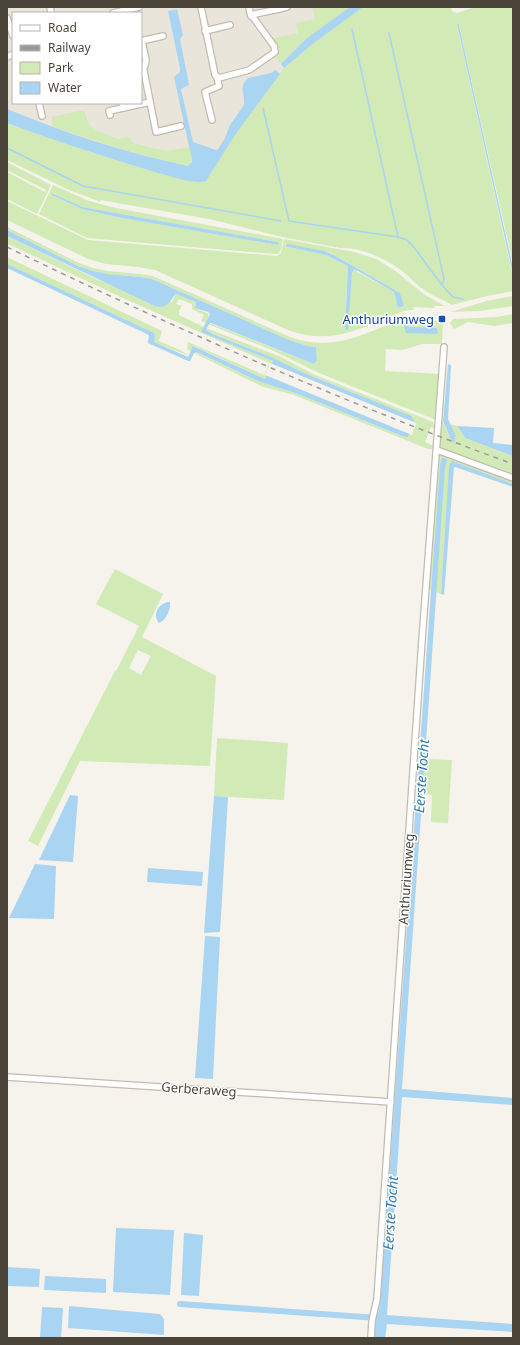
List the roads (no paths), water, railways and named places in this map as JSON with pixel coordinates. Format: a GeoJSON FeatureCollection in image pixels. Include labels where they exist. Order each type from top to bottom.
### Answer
{"type":"FeatureCollection","features":[{"type":"Feature","properties":{"kind":"street"},"geometry":{"type":"LineString","coordinates":[[116,12],[139,7]]}},
{"type":"Feature","properties":{"kind":"street"},"geometry":{"type":"LineString","coordinates":[[201,7],[215,75],[219,86],[205,92],[212,120]]}},
{"type":"Feature","properties":{"kind":"street"},"geometry":{"type":"LineString","coordinates":[[217,77],[249,70],[275,52],[274,46],[251,16],[249,7]]}},
{"type":"Feature","properties":{"kind":"street"},"geometry":{"type":"LineString","coordinates":[[251,16],[287,7]]}},
{"type":"Feature","properties":{"kind":"street"},"geometry":{"type":"LineString","coordinates":[[7,18],[12,33]]}},
{"type":"Feature","properties":{"kind":"street"},"geometry":{"type":"LineString","coordinates":[[206,31],[230,25]]}},
{"type":"Feature","properties":{"kind":"street"},"geometry":{"type":"LineString","coordinates":[[163,36],[142,41],[146,60],[145,66],[142,66],[156,132],[181,126]]}},
{"type":"Feature","properties":{"kind":"street"},"geometry":{"type":"LineString","coordinates":[[142,103],[150,102]]}},
{"type":"Feature","properties":{"kind":"street"},"geometry":{"type":"LineString","coordinates":[[39,104],[42,116]]}},
{"type":"Feature","properties":{"kind":"street"},"geometry":{"type":"LineString","coordinates":[[110,116],[109,111],[123,106],[136,104]]}},
{"type":"Feature","properties":{"kind":"street","name":"Anthuriumweg"},"geometry":{"type":"LineString","coordinates":[[371,1338],[372,1318],[377,1299],[444,347]]}},
{"type":"Feature","properties":{"kind":"street"},"geometry":{"type":"LineString","coordinates":[[437,450],[513,478]]}},
{"type":"Feature","properties":{"kind":"street","name":"Gerberaweg"},"geometry":{"type":"LineString","coordinates":[[7,1077],[391,1102]]}},
{"type":"Feature","properties":{"kind":"water"},"geometry":{"type":"Polygon","coordinates":[[[350,7],[363,7],[310,46],[284,68],[281,64],[306,39],[350,7]]]}},
{"type":"Feature","properties":{"kind":"water"},"geometry":{"type":"Polygon","coordinates":[[[177,9],[183,35],[180,39],[189,85],[181,89],[193,142],[216,150],[218,149],[225,138],[230,125],[244,105],[243,85],[248,78],[271,73],[276,70],[280,74],[235,135],[206,181],[188,181],[155,172],[81,149],[7,123],[7,109],[96,142],[188,166],[192,160],[174,77],[180,72],[180,68],[168,11],[177,9]]]}},
{"type":"Feature","properties":{"kind":"water"},"geometry":{"type":"Polygon","coordinates":[[[52,193],[82,207],[278,242],[279,244],[122,218],[82,209],[52,195],[52,193]]]}},
{"type":"Feature","properties":{"kind":"water"},"geometry":{"type":"Polygon","coordinates":[[[7,230],[78,266],[108,274],[152,279],[289,340],[316,347],[317,360],[314,364],[211,323],[206,330],[269,356],[304,373],[411,416],[414,420],[410,434],[407,437],[402,436],[298,394],[258,381],[196,352],[190,361],[188,361],[148,343],[149,335],[7,268],[7,264],[154,333],[154,342],[188,357],[193,346],[265,379],[273,361],[201,332],[210,314],[195,308],[196,302],[176,294],[166,305],[160,307],[155,306],[7,236],[7,230]]]}},
{"type":"Feature","properties":{"kind":"water"},"geometry":{"type":"Polygon","coordinates":[[[287,244],[324,251],[334,255],[400,293],[404,306],[398,308],[394,292],[354,270],[352,273],[348,330],[345,330],[348,266],[326,255],[285,246],[287,244]]]}},
{"type":"Feature","properties":{"kind":"water"},"geometry":{"type":"Polygon","coordinates":[[[407,322],[409,327],[437,328],[438,334],[406,333],[403,324],[407,322]]]}},
{"type":"Feature","properties":{"kind":"water"},"geometry":{"type":"Polygon","coordinates":[[[448,364],[451,366],[448,419],[456,436],[453,444],[443,421],[448,364]]]}},
{"type":"Feature","properties":{"kind":"water"},"geometry":{"type":"Polygon","coordinates":[[[457,426],[494,428],[493,443],[513,445],[513,456],[465,438],[457,426]]]}},
{"type":"Feature","properties":{"kind":"water"},"geometry":{"type":"Polygon","coordinates":[[[442,457],[447,459],[445,468],[402,1089],[513,1098],[513,1105],[402,1097],[387,1315],[513,1324],[513,1332],[387,1324],[385,1338],[374,1338],[380,1305],[440,465],[442,457]]]}},
{"type":"Feature","properties":{"kind":"water"},"geometry":{"type":"Polygon","coordinates":[[[452,461],[513,484],[513,487],[454,467],[444,595],[441,594],[449,467],[452,461]]]}},
{"type":"Feature","properties":{"kind":"water"},"geometry":{"type":"Polygon","coordinates":[[[170,602],[170,608],[168,614],[162,622],[159,623],[156,617],[157,610],[161,605],[170,602]]]}},
{"type":"Feature","properties":{"kind":"water"},"geometry":{"type":"Polygon","coordinates":[[[70,795],[78,796],[73,862],[39,860],[70,795]]]}},
{"type":"Feature","properties":{"kind":"water"},"geometry":{"type":"Polygon","coordinates":[[[214,796],[228,797],[220,932],[204,933],[214,796]]]}},
{"type":"Feature","properties":{"kind":"water"},"geometry":{"type":"Polygon","coordinates":[[[35,864],[56,866],[54,919],[9,918],[35,864]]]}},
{"type":"Feature","properties":{"kind":"water"},"geometry":{"type":"Polygon","coordinates":[[[148,868],[203,872],[202,886],[147,882],[148,868]]]}},
{"type":"Feature","properties":{"kind":"water"},"geometry":{"type":"Polygon","coordinates":[[[205,936],[220,937],[213,1079],[195,1078],[205,936]]]}},
{"type":"Feature","properties":{"kind":"water"},"geometry":{"type":"Polygon","coordinates":[[[116,1228],[174,1230],[170,1295],[113,1292],[116,1228]]]}},
{"type":"Feature","properties":{"kind":"water"},"geometry":{"type":"Polygon","coordinates":[[[184,1233],[203,1235],[199,1296],[181,1295],[184,1233]]]}},
{"type":"Feature","properties":{"kind":"water"},"geometry":{"type":"Polygon","coordinates":[[[7,1267],[40,1269],[39,1287],[7,1286],[7,1267]]]}},
{"type":"Feature","properties":{"kind":"water"},"geometry":{"type":"Polygon","coordinates":[[[45,1276],[106,1279],[106,1293],[44,1290],[45,1276]]]}},
{"type":"Feature","properties":{"kind":"water"},"geometry":{"type":"Polygon","coordinates":[[[69,1306],[160,1314],[164,1319],[164,1335],[68,1328],[69,1306]]]}},
{"type":"Feature","properties":{"kind":"water"},"geometry":{"type":"Polygon","coordinates":[[[42,1307],[63,1308],[61,1338],[40,1338],[42,1307]]]}},
{"type":"Feature","properties":{"kind":"waterway"},"geometry":{"type":"LineString","coordinates":[[458,25],[513,271]]}},
{"type":"Feature","properties":{"kind":"waterway"},"geometry":{"type":"LineString","coordinates":[[352,29],[398,237]]}},
{"type":"Feature","properties":{"kind":"waterway"},"geometry":{"type":"LineString","coordinates":[[389,33],[444,279],[443,283],[441,284]]}},
{"type":"Feature","properties":{"kind":"waterway"},"geometry":{"type":"LineString","coordinates":[[263,108],[289,221],[398,237],[407,240],[453,297],[463,299]]}},
{"type":"Feature","properties":{"kind":"waterway"},"geometry":{"type":"LineString","coordinates":[[7,148],[83,186],[281,221]]}},
{"type":"Feature","properties":{"kind":"waterway","name":"Eerste Tocht"},"geometry":{"type":"LineString","coordinates":[[180,1304],[378,1318]]}},
{"type":"Feature","properties":{"kind":"railway"},"geometry":{"type":"LineString","coordinates":[[7,247],[131,306],[257,362],[384,415],[513,464]]}},
{"type":"Feature","properties":{"kind":"place","name":"Anthuriumweg"},"geometry":{"type":"Point","coordinates":[442,319]}}]}
